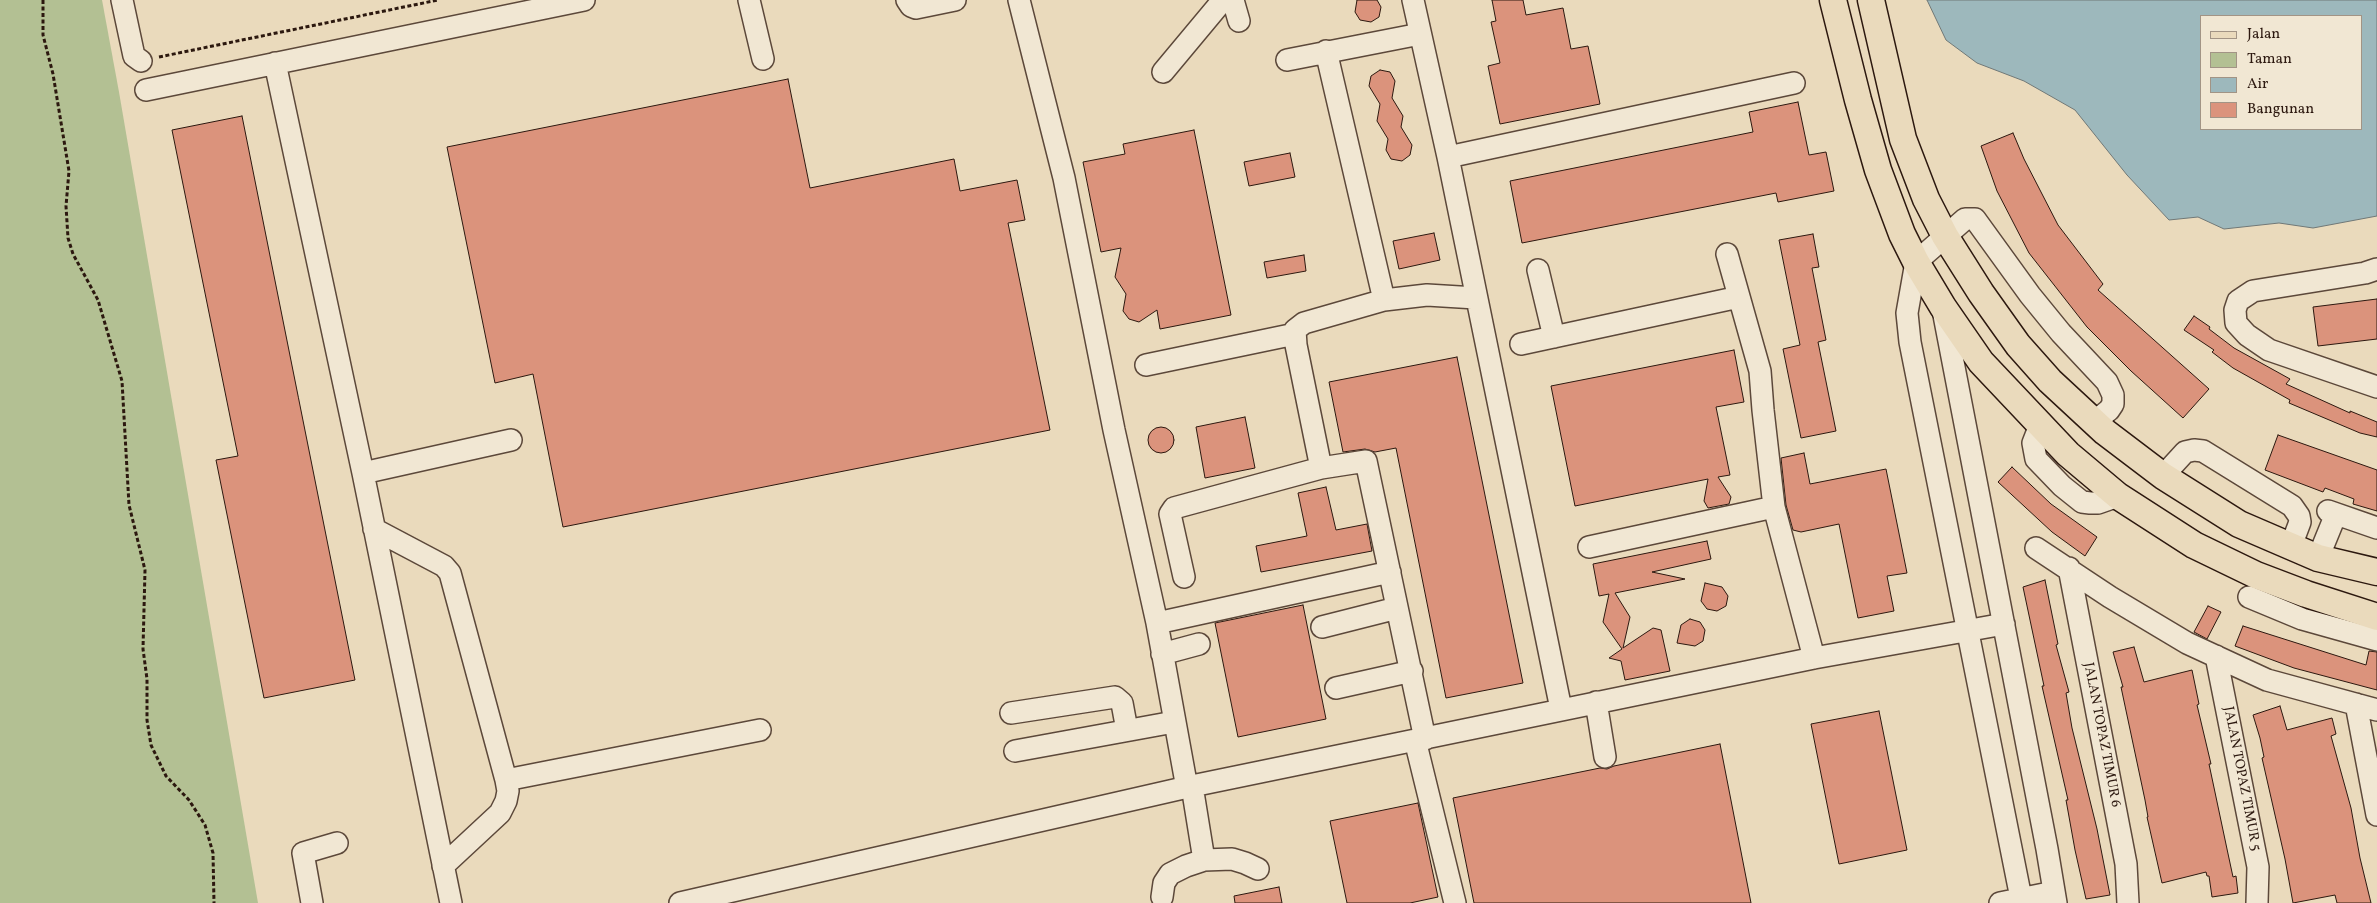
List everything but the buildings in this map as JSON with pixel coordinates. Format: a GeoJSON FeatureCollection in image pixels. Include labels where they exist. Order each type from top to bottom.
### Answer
{"type":"FeatureCollection","features":[{"type":"Feature","properties":{"kind":"main road"},"geometry":{"type":"LineString","coordinates":[[1833,0],[1878,170],[1916,262],[1943,307],[1981,362],[2068,454],[2118,496],[2194,545],[2256,575],[2304,607],[2377,617]]}},
{"type":"Feature","properties":{"kind":"main road"},"geometry":{"type":"LineString","coordinates":[[1871,0],[1903,139],[1926,199],[1945,236],[1981,293],[2018,345],[2093,423],[2163,476],[2239,524],[2318,558],[2377,572]]}},
{"type":"Feature","properties":{"kind":"street"},"geometry":{"type":"LineString","coordinates":[[122,0],[134,56],[141,61]]}},
{"type":"Feature","properties":{"kind":"street"},"geometry":{"type":"LineString","coordinates":[[146,90],[584,0]]}},
{"type":"Feature","properties":{"kind":"street"},"geometry":{"type":"LineString","coordinates":[[749,0],[763,59]]}},
{"type":"Feature","properties":{"kind":"street"},"geometry":{"type":"LineString","coordinates":[[908,0],[911,6],[916,8],[955,0]]}},
{"type":"Feature","properties":{"kind":"street"},"geometry":{"type":"LineString","coordinates":[[1019,0],[1064,178],[1114,430],[1157,623],[1174,722],[1204,860]]}},
{"type":"Feature","properties":{"kind":"street"},"geometry":{"type":"LineString","coordinates":[[1163,72],[1223,0]]}},
{"type":"Feature","properties":{"kind":"street"},"geometry":{"type":"LineString","coordinates":[[1233,0],[1239,22]]}},
{"type":"Feature","properties":{"kind":"street"},"geometry":{"type":"LineString","coordinates":[[1413,0],[1448,157],[1561,710]]}},
{"type":"Feature","properties":{"kind":"street"},"geometry":{"type":"LineString","coordinates":[[1287,60],[1420,34]]}},
{"type":"Feature","properties":{"kind":"street"},"geometry":{"type":"LineString","coordinates":[[1326,51],[1384,300]]}},
{"type":"Feature","properties":{"kind":"street"},"geometry":{"type":"LineString","coordinates":[[275,63],[363,473],[451,903]]}},
{"type":"Feature","properties":{"kind":"street"},"geometry":{"type":"LineString","coordinates":[[1448,157],[1794,83]]}},
{"type":"Feature","properties":{"kind":"street"},"geometry":{"type":"LineString","coordinates":[[1943,307],[2055,898],[2014,902],[1967,630],[1910,342],[1907,313],[1916,262],[1965,219],[1975,219],[2048,318],[2107,382],[2113,404],[2109,410],[2093,423]]}},
{"type":"Feature","properties":{"kind":"street"},"geometry":{"type":"LineString","coordinates":[[1726,254],[1760,371],[1762,410],[1774,507],[1814,658]]}},
{"type":"Feature","properties":{"kind":"street"},"geometry":{"type":"LineString","coordinates":[[2377,269],[2365,273],[2252,292],[2238,301],[2235,310],[2236,323],[2247,335],[2270,350],[2377,387]]}},
{"type":"Feature","properties":{"kind":"street"},"geometry":{"type":"LineString","coordinates":[[1538,270],[1554,337]]}},
{"type":"Feature","properties":{"kind":"street"},"geometry":{"type":"LineString","coordinates":[[1321,468],[1295,334],[1298,327],[1304,323],[1384,300],[1426,295],[1476,298]]}},
{"type":"Feature","properties":{"kind":"street"},"geometry":{"type":"LineString","coordinates":[[1521,344],[1739,297]]}},
{"type":"Feature","properties":{"kind":"street"},"geometry":{"type":"LineString","coordinates":[[1146,365],[1295,334]]}},
{"type":"Feature","properties":{"kind":"street"},"geometry":{"type":"LineString","coordinates":[[363,473],[511,440]]}},
{"type":"Feature","properties":{"kind":"street"},"geometry":{"type":"LineString","coordinates":[[2163,476],[2185,452],[2194,450],[2202,452],[2292,506],[2300,516],[2300,522],[2291,546]]}},
{"type":"Feature","properties":{"kind":"street"},"geometry":{"type":"LineString","coordinates":[[1184,577],[1170,514],[1174,508],[1321,468],[1367,462],[1412,671],[1420,739],[1455,903]]}},
{"type":"Feature","properties":{"kind":"street"},"geometry":{"type":"LineString","coordinates":[[1589,547],[1774,507]]}},
{"type":"Feature","properties":{"kind":"street"},"geometry":{"type":"LineString","coordinates":[[2318,558],[2332,513],[2377,528]]}},
{"type":"Feature","properties":{"kind":"street"},"geometry":{"type":"LineString","coordinates":[[374,529],[440,564],[450,573],[506,780],[508,791],[506,801],[500,813],[443,866]]}},
{"type":"Feature","properties":{"kind":"street"},"geometry":{"type":"LineString","coordinates":[[2036,548],[2069,568],[2110,597],[2178,638],[2267,680],[2377,710]]}},
{"type":"Feature","properties":{"kind":"street","name":"JALAN TOPAZ TIMUR 6"},"geometry":{"type":"LineString","coordinates":[[2069,568],[2132,902]]}},
{"type":"Feature","properties":{"kind":"street"},"geometry":{"type":"LineString","coordinates":[[1157,623],[1390,572]]}},
{"type":"Feature","properties":{"kind":"street"},"geometry":{"type":"LineString","coordinates":[[2249,597],[2304,607],[2377,640]]}},
{"type":"Feature","properties":{"kind":"street"},"geometry":{"type":"LineString","coordinates":[[1322,627],[1397,608]]}},
{"type":"Feature","properties":{"kind":"street"},"geometry":{"type":"LineString","coordinates":[[680,903],[1189,787],[1814,658],[2004,624]]}},
{"type":"Feature","properties":{"kind":"street"},"geometry":{"type":"LineString","coordinates":[[1162,654],[1199,644]]}},
{"type":"Feature","properties":{"kind":"street","name":"JALAN TOPAZ TIMUR 5"},"geometry":{"type":"LineString","coordinates":[[2216,656],[2258,867],[2257,903]]}},
{"type":"Feature","properties":{"kind":"street"},"geometry":{"type":"LineString","coordinates":[[1336,688],[1412,671]]}},
{"type":"Feature","properties":{"kind":"street"},"geometry":{"type":"LineString","coordinates":[[1011,713],[1115,697],[1122,703],[1127,730]]}},
{"type":"Feature","properties":{"kind":"street"},"geometry":{"type":"LineString","coordinates":[[1596,702],[1605,757]]}},
{"type":"Feature","properties":{"kind":"street"},"geometry":{"type":"LineString","coordinates":[[2356,704],[2377,815]]}},
{"type":"Feature","properties":{"kind":"street"},"geometry":{"type":"LineString","coordinates":[[1015,751],[1174,722]]}},
{"type":"Feature","properties":{"kind":"street"},"geometry":{"type":"LineString","coordinates":[[506,780],[760,730]]}},
{"type":"Feature","properties":{"kind":"street"},"geometry":{"type":"LineString","coordinates":[[312,903],[303,853],[337,843]]}},
{"type":"Feature","properties":{"kind":"street"},"geometry":{"type":"LineString","coordinates":[[1162,897],[1164,883],[1170,874],[1204,860],[1232,859],[1246,862],[1258,869]]}},
{"type":"Feature","properties":{"kind":"path"},"geometry":{"type":"LineString","coordinates":[[43,0],[43,35],[53,74],[69,171],[66,206],[68,238],[74,254],[98,300],[122,380],[129,504],[145,570],[143,649],[147,720],[151,745],[166,776],[189,800],[205,825],[213,853],[214,903]]}},
{"type":"Feature","properties":{"kind":"path"},"geometry":{"type":"LineString","coordinates":[[141,61],[438,0]]}},
{"type":"Feature","properties":{"kind":"green space"},"geometry":{"type":"Polygon","coordinates":[[[0,0],[102,0],[258,903],[0,903],[0,0]]]}},
{"type":"Feature","properties":{"kind":"water"},"geometry":{"type":"Polygon","coordinates":[[[1927,0],[2377,0],[2377,216],[2313,228],[2279,223],[2224,229],[2198,217],[2169,220],[2127,175],[2075,110],[2024,81],[1977,63],[1946,40],[1927,0]]]}}]}
